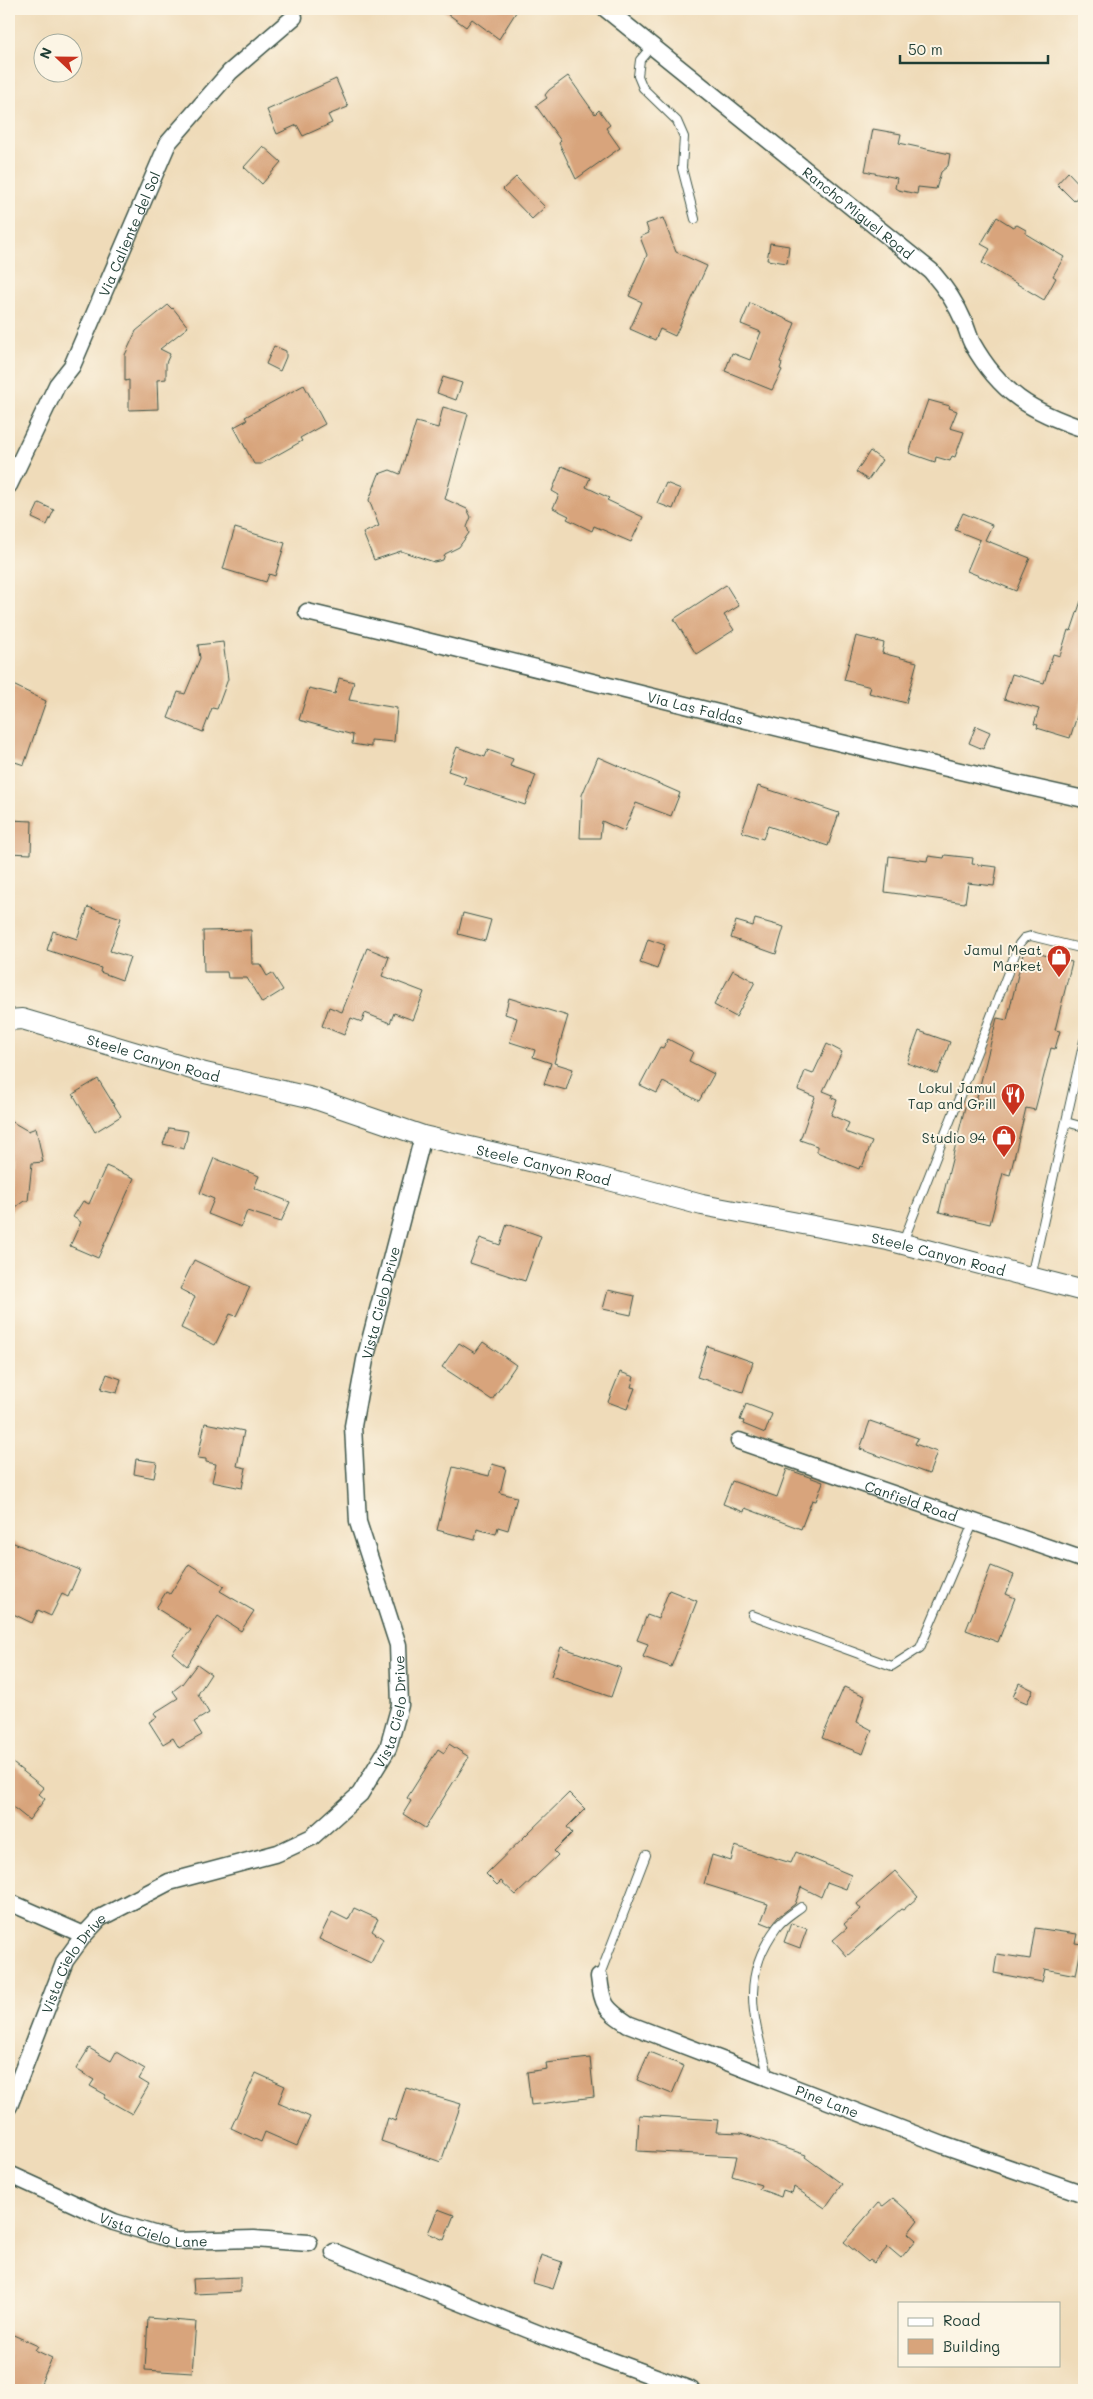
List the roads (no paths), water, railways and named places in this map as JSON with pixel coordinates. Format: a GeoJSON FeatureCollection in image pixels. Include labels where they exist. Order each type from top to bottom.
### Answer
{"type":"FeatureCollection","features":[{"type":"Feature","properties":{"kind":"street","name":"Rancho Miguel Road"},"geometry":{"type":"LineString","coordinates":[[606,9],[931,271],[946,289],[964,321],[972,342],[1001,384],[1021,401],[1041,412],[1084,429]]}},
{"type":"Feature","properties":{"kind":"street","name":"Via Caliente del Sol"},"geometry":{"type":"LineString","coordinates":[[9,485],[57,385],[72,366],[168,143],[230,72],[294,17]]}},
{"type":"Feature","properties":{"kind":"street","name":"Via Las Faldas"},"geometry":{"type":"LineString","coordinates":[[307,612],[774,725],[904,759],[1084,799]]}},
{"type":"Feature","properties":{"kind":"street","name":"Steele Canyon Road"},"geometry":{"type":"LineString","coordinates":[[9,1020],[22,1019],[205,1073],[313,1098],[422,1136],[598,1177],[702,1205],[902,1244],[1084,1291]]}},
{"type":"Feature","properties":{"kind":"street","name":"Vista Cielo Drive"},"geometry":{"type":"LineString","coordinates":[[9,2106],[65,1961],[84,1935],[100,1918],[169,1882],[278,1852],[312,1836],[360,1794],[388,1748],[400,1705],[398,1645],[358,1522],[353,1426],[365,1360],[422,1136]]}},
{"type":"Feature","properties":{"kind":"street","name":"Canfield Road"},"geometry":{"type":"LineString","coordinates":[[739,1440],[1084,1560]]}},
{"type":"Feature","properties":{"kind":"street"},"geometry":{"type":"LineString","coordinates":[[9,1902],[84,1935]]}},
{"type":"Feature","properties":{"kind":"street","name":"Pine Lane"},"geometry":{"type":"LineString","coordinates":[[599,1977],[601,1999],[609,2012],[628,2024],[943,2145],[1084,2194]]}},
{"type":"Feature","properties":{"kind":"street","name":"Vista Cielo Lane"},"geometry":{"type":"LineString","coordinates":[[9,2174],[114,2222],[177,2240],[254,2239],[310,2243]]}},
{"type":"Feature","properties":{"kind":"street"},"geometry":{"type":"LineString","coordinates":[[334,2252],[547,2337],[690,2390]]}},
{"type":"Feature","properties":{"kind":"lane"},"geometry":{"type":"LineString","coordinates":[[652,46],[640,60],[638,76],[643,88],[677,121],[684,137],[682,168],[695,219]]}},
{"type":"Feature","properties":{"kind":"lane"},"geometry":{"type":"LineString","coordinates":[[902,1244],[1019,944],[1024,938],[1031,936],[1084,949]]}},
{"type":"Feature","properties":{"kind":"lane"},"geometry":{"type":"LineString","coordinates":[[1031,1277],[1084,1040]]}},
{"type":"Feature","properties":{"kind":"lane"},"geometry":{"type":"LineString","coordinates":[[1066,1122],[1084,1127]]}},
{"type":"Feature","properties":{"kind":"lane"},"geometry":{"type":"LineString","coordinates":[[752,1615],[892,1666],[920,1648],[974,1521]]}},
{"type":"Feature","properties":{"kind":"lane"},"geometry":{"type":"LineString","coordinates":[[599,1977],[646,1855]]}},
{"type":"Feature","properties":{"kind":"lane"},"geometry":{"type":"LineString","coordinates":[[770,2080],[754,2008],[752,1986],[756,1962],[778,1926],[800,1907]]}},
{"type":"Feature","properties":{"kind":"place","name":"Jamul Meat Market"},"geometry":{"type":"Point","coordinates":[1059,978]}},
{"type":"Feature","properties":{"kind":"place","name":"Lokul Jamul Tap and Grill"},"geometry":{"type":"Point","coordinates":[1013,1116]}},
{"type":"Feature","properties":{"kind":"place","name":"Studio 94"},"geometry":{"type":"Point","coordinates":[1004,1158]}}]}
